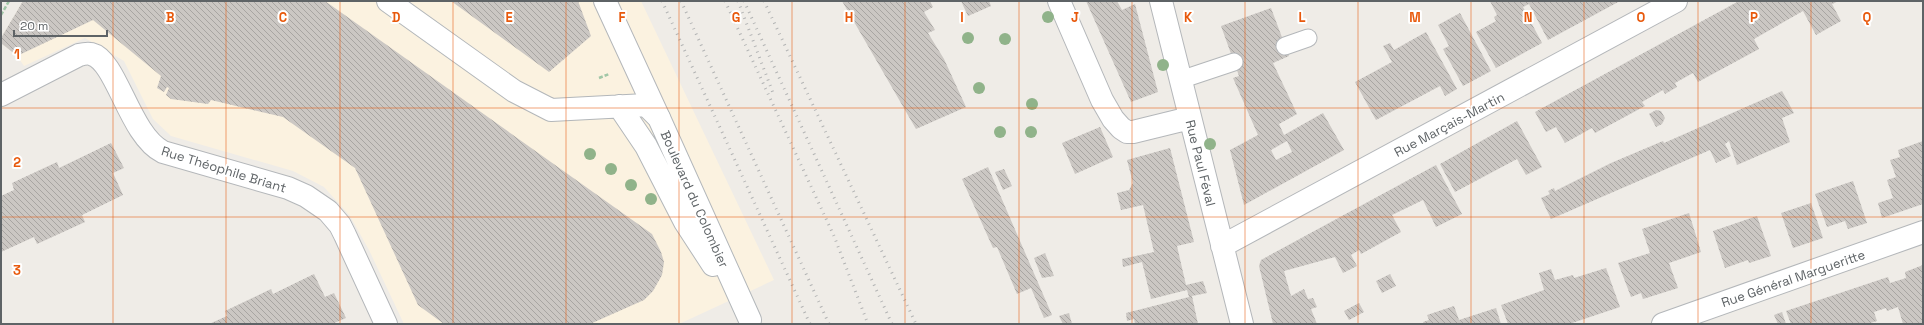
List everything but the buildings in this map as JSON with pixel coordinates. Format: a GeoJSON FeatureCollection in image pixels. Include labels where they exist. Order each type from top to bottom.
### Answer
{"type":"FeatureCollection","features":[{"type":"Feature","properties":{"kind":"street","name":"Boulevard du Colombier"},"geometry":{"type":"LineString","coordinates":[[388,1],[514,91],[551,110],[646,105],[659,118],[748,323]]}},
{"type":"Feature","properties":{"kind":"street"},"geometry":{"type":"LineString","coordinates":[[1059,1],[1102,100],[1113,119],[1121,128],[1127,132],[1133,132],[1190,118]]}},
{"type":"Feature","properties":{"kind":"street","name":"Rue Paul Féval"},"geometry":{"type":"LineString","coordinates":[[1161,1],[1242,324]]}},
{"type":"Feature","properties":{"kind":"street","name":"Rue Marçais-Martin"},"geometry":{"type":"LineString","coordinates":[[1222,246],[1676,1]]}},
{"type":"Feature","properties":{"kind":"street"},"geometry":{"type":"LineString","coordinates":[[605,2],[659,118]]}},
{"type":"Feature","properties":{"kind":"street","name":"Rue Théophile Briant"},"geometry":{"type":"LineString","coordinates":[[1,95],[79,55],[92,54],[101,60],[109,71],[136,124],[154,148],[163,152],[288,188],[314,201],[328,211],[340,225],[386,324]]}},
{"type":"Feature","properties":{"kind":"street","name":"Boulevard du Colombier"},"geometry":{"type":"LineString","coordinates":[[618,106],[646,146],[685,222],[748,323]]}},
{"type":"Feature","properties":{"kind":"street","name":"Rue Général Margueritte"},"geometry":{"type":"LineString","coordinates":[[1677,322],[1923,232]]}},
{"type":"Feature","properties":{"kind":"lane"},"geometry":{"type":"LineString","coordinates":[[1285,46],[1308,38]]}},
{"type":"Feature","properties":{"kind":"lane"},"geometry":{"type":"LineString","coordinates":[[1180,80],[1234,62]]}},
{"type":"Feature","properties":{"kind":"path"},"geometry":{"type":"LineString","coordinates":[[1,16],[9,1]]}},
{"type":"Feature","properties":{"kind":"path"},"geometry":{"type":"LineString","coordinates":[[594,80],[634,64]]}},
{"type":"Feature","properties":{"kind":"shaded area"},"geometry":{"type":"Polygon","coordinates":[[[23,1],[641,1],[774,280],[679,324],[404,324],[369,250],[350,216],[324,187],[293,171],[171,136],[153,119],[124,61],[85,38],[24,66],[17,56],[1,43],[1,38],[23,1]]]}},
{"type":"Feature","properties":{"kind":"railway"},"geometry":{"type":"LineString","coordinates":[[662,1],[810,324]]}},
{"type":"Feature","properties":{"kind":"railway"},"geometry":{"type":"LineString","coordinates":[[681,1],[829,324]]}},
{"type":"Feature","properties":{"kind":"railway"},"geometry":{"type":"LineString","coordinates":[[725,1],[834,236],[868,324]]}},
{"type":"Feature","properties":{"kind":"railway"},"geometry":{"type":"LineString","coordinates":[[738,1],[773,93]]}},
{"type":"Feature","properties":{"kind":"railway"},"geometry":{"type":"LineString","coordinates":[[744,1],[892,324]]}},
{"type":"Feature","properties":{"kind":"railway"},"geometry":{"type":"LineString","coordinates":[[764,1],[916,324]]}}]}
